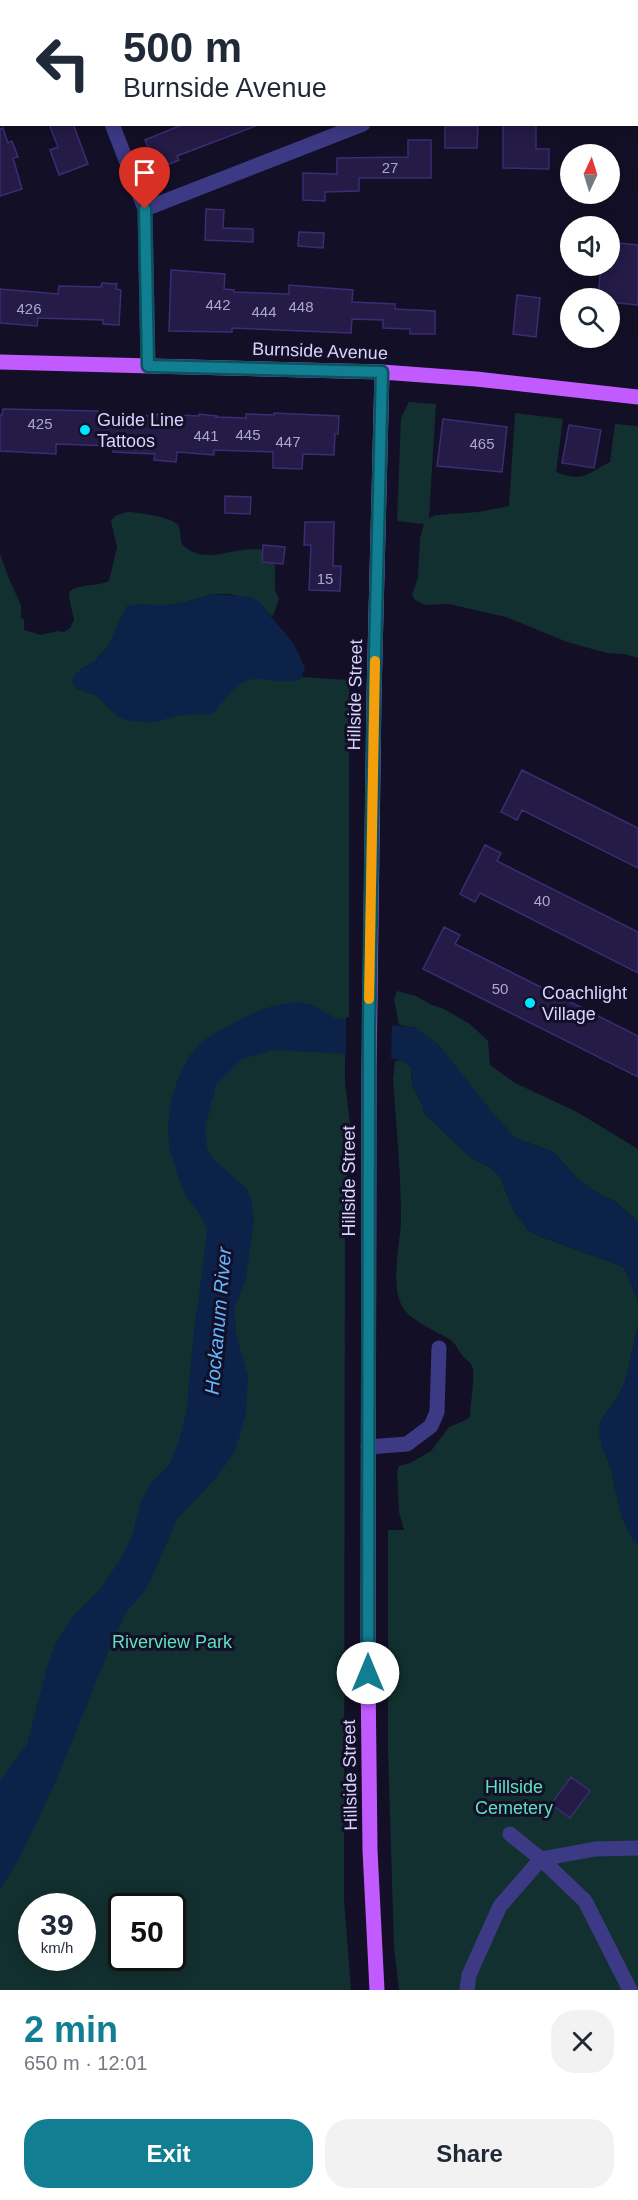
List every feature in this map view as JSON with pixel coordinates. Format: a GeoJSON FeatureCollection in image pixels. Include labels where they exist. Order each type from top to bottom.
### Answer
{"type":"FeatureCollection","features":[{"type":"Feature","properties":{"kind":"main road","name":"Burnside Avenue"},"geometry":{"type":"LineString","coordinates":[[0,362],[382,372],[476,379],[638,397]]}},
{"type":"Feature","properties":{"kind":"main road","name":"Hillside Street"},"geometry":{"type":"LineString","coordinates":[[377,1990],[370,1850],[369,1004],[382,372]]}},
{"type":"Feature","properties":{"kind":"street"},"geometry":{"type":"LineString","coordinates":[[113,126],[145,209],[148,366]]}},
{"type":"Feature","properties":{"kind":"street"},"geometry":{"type":"LineString","coordinates":[[145,209],[358,126]]}},
{"type":"Feature","properties":{"kind":"street"},"geometry":{"type":"LineString","coordinates":[[368,1447],[407,1444],[431,1426],[437,1412],[439,1348]]}},
{"type":"Feature","properties":{"kind":"street"},"geometry":{"type":"LineString","coordinates":[[510,1834],[541,1859],[585,1901],[630,1990]]}},
{"type":"Feature","properties":{"kind":"street"},"geometry":{"type":"LineString","coordinates":[[467,1990],[469,1975],[500,1906],[541,1859],[595,1849],[638,1848]]}},
{"type":"Feature","properties":{"kind":"green space"},"geometry":{"type":"Polygon","coordinates":[[[409,402],[436,404],[429,518],[436,515],[478,512],[509,506],[515,413],[563,419],[556,472],[573,477],[585,475],[610,462],[615,424],[638,426],[638,658],[607,653],[567,642],[506,617],[449,604],[425,605],[415,600],[412,595],[418,578],[420,538],[424,524],[397,521],[401,418],[409,402]]]}},
{"type":"Feature","properties":{"kind":"green space","name":"Riverview Park"},"geometry":{"type":"Polygon","coordinates":[[[127,512],[169,520],[178,525],[182,544],[191,551],[201,554],[265,550],[275,565],[275,590],[279,599],[273,616],[258,601],[229,594],[214,594],[164,606],[300,679],[301,677],[349,680],[349,1029],[345,1029],[345,1083],[350,1123],[345,1207],[344,1899],[351,1990],[0,1990],[0,554],[21,605],[24,630],[41,635],[64,632],[70,628],[74,620],[69,597],[70,591],[109,581],[117,547],[111,521],[115,516],[127,512]],[[103,652],[94,662],[81,669],[76,688],[96,695],[102,700],[103,652]]]}},
{"type":"Feature","properties":{"kind":"green space"},"geometry":{"type":"Polygon","coordinates":[[[397,991],[416,996],[470,1024],[488,1041],[490,1065],[515,1083],[577,1112],[638,1149],[638,1222],[617,1203],[596,1192],[577,1178],[553,1152],[515,1138],[416,1028],[399,1025],[394,999],[397,991]]]}},
{"type":"Feature","properties":{"kind":"green space","name":"Hillside Cemetery"},"geometry":{"type":"Polygon","coordinates":[[[401,1060],[411,1067],[412,1085],[424,1113],[469,1156],[491,1168],[500,1176],[513,1210],[528,1230],[624,1267],[638,1300],[638,1326],[625,1382],[600,1422],[602,1446],[611,1469],[622,1518],[633,1540],[638,1544],[638,1990],[399,1990],[394,1947],[388,1750],[388,1530],[404,1530],[399,1512],[397,1472],[399,1466],[410,1463],[431,1451],[449,1427],[470,1416],[473,1375],[471,1365],[454,1343],[413,1318],[403,1308],[399,1299],[396,1276],[401,1200],[393,1079],[395,1061],[401,1060]]]}},
{"type":"Feature","properties":{"kind":"water"},"geometry":{"type":"Polygon","coordinates":[[[214,594],[251,597],[258,601],[294,644],[305,668],[300,680],[253,679],[246,681],[233,690],[212,714],[181,715],[150,723],[120,718],[96,695],[76,688],[72,683],[79,671],[104,651],[127,606],[172,604],[214,594]]]}},
{"type":"Feature","properties":{"kind":"water","name":"Hockanum River"},"geometry":{"type":"Polygon","coordinates":[[[297,1002],[311,1004],[335,1018],[416,1028],[439,1045],[515,1138],[553,1152],[577,1178],[596,1192],[617,1203],[638,1222],[638,1300],[624,1267],[528,1230],[513,1210],[500,1176],[491,1168],[469,1156],[424,1113],[412,1085],[411,1067],[401,1060],[366,1055],[272,1050],[242,1059],[216,1085],[205,1128],[207,1148],[213,1159],[247,1189],[254,1220],[246,1278],[235,1307],[236,1334],[248,1377],[246,1413],[236,1449],[217,1477],[177,1519],[150,1582],[127,1611],[55,1783],[21,1855],[0,1890],[0,1781],[27,1744],[47,1667],[57,1640],[73,1616],[101,1588],[122,1557],[133,1533],[140,1503],[151,1483],[170,1464],[186,1414],[207,1230],[182,1186],[169,1144],[170,1112],[178,1080],[193,1052],[210,1036],[260,1011],[276,1005],[297,1002]]]}},
{"type":"Feature","properties":{"kind":"water"},"geometry":{"type":"Polygon","coordinates":[[[638,1326],[638,1544],[633,1540],[622,1518],[611,1469],[599,1434],[600,1422],[625,1382],[638,1326]]]}},
{"type":"Feature","properties":{"kind":"pier"},"geometry":{"type":"Polygon","coordinates":[[[346,1017],[392,1021],[391,1062],[346,1057],[346,1017]]]}},
{"type":"Feature","properties":{"kind":"building"},"geometry":{"type":"Polygon","coordinates":[[[50,126],[74,126],[88,164],[59,175],[50,150],[58,147],[50,126]]]}},
{"type":"Feature","properties":{"kind":"building"},"geometry":{"type":"Polygon","coordinates":[[[179,126],[256,126],[177,156],[179,160],[157,169],[145,140],[179,126]]]}},
{"type":"Feature","properties":{"kind":"building"},"geometry":{"type":"Polygon","coordinates":[[[445,126],[478,126],[477,148],[445,148],[445,126]]]}},
{"type":"Feature","properties":{"kind":"building"},"geometry":{"type":"Polygon","coordinates":[[[503,126],[536,126],[536,149],[549,149],[549,169],[503,168],[503,126]]]}},
{"type":"Feature","properties":{"kind":"building"},"geometry":{"type":"Polygon","coordinates":[[[3,128],[8,143],[12,141],[18,157],[13,158],[22,189],[0,196],[0,129],[3,128]]]}},
{"type":"Feature","properties":{"kind":"building"},"geometry":{"type":"Polygon","coordinates":[[[408,140],[431,140],[431,178],[359,178],[359,191],[325,192],[325,201],[303,200],[303,173],[337,174],[337,158],[408,157],[408,140]]]}},
{"type":"Feature","properties":{"kind":"building"},"geometry":{"type":"Polygon","coordinates":[[[206,209],[224,210],[223,228],[253,229],[253,242],[205,240],[206,209]]]}},
{"type":"Feature","properties":{"kind":"building"},"geometry":{"type":"Polygon","coordinates":[[[299,232],[324,233],[323,248],[298,246],[299,232]]]}},
{"type":"Feature","properties":{"kind":"building"},"geometry":{"type":"Polygon","coordinates":[[[620,243],[638,245],[638,305],[620,303],[620,288],[599,288],[600,276],[620,276],[620,243]]]}},
{"type":"Feature","properties":{"kind":"building"},"geometry":{"type":"Polygon","coordinates":[[[171,270],[225,274],[224,289],[234,290],[234,292],[289,294],[289,285],[353,290],[352,302],[395,304],[395,309],[435,311],[435,334],[410,334],[410,329],[383,328],[383,320],[352,319],[351,333],[232,328],[232,332],[169,331],[171,270]]]}},
{"type":"Feature","properties":{"kind":"building"},"geometry":{"type":"Polygon","coordinates":[[[102,283],[117,284],[116,289],[121,290],[119,325],[103,324],[103,320],[38,318],[37,326],[0,323],[0,289],[58,294],[59,286],[101,287],[102,283]]]}},
{"type":"Feature","properties":{"kind":"building"},"geometry":{"type":"Polygon","coordinates":[[[517,295],[540,298],[536,337],[513,334],[517,295]]]}},
{"type":"Feature","properties":{"kind":"building"},"geometry":{"type":"Polygon","coordinates":[[[3,409],[98,411],[98,414],[157,416],[157,414],[199,416],[199,414],[246,418],[246,414],[274,415],[274,413],[339,416],[334,455],[303,454],[302,469],[273,468],[273,452],[214,450],[214,455],[177,452],[176,462],[154,460],[155,454],[113,452],[114,446],[56,444],[56,454],[0,451],[0,415],[3,409]]]}},
{"type":"Feature","properties":{"kind":"building"},"geometry":{"type":"Polygon","coordinates":[[[443,419],[507,427],[502,472],[437,466],[443,419]]]}},
{"type":"Feature","properties":{"kind":"building"},"geometry":{"type":"Polygon","coordinates":[[[569,425],[601,430],[594,468],[562,463],[569,425]]]}},
{"type":"Feature","properties":{"kind":"building"},"geometry":{"type":"Polygon","coordinates":[[[225,496],[251,497],[250,514],[225,513],[225,496]]]}},
{"type":"Feature","properties":{"kind":"building"},"geometry":{"type":"Polygon","coordinates":[[[305,522],[334,522],[333,566],[341,566],[340,591],[309,590],[311,545],[304,545],[305,522]]]}},
{"type":"Feature","properties":{"kind":"building"},"geometry":{"type":"Polygon","coordinates":[[[263,545],[285,547],[283,564],[262,562],[263,545]]]}},
{"type":"Feature","properties":{"kind":"building"},"geometry":{"type":"Polygon","coordinates":[[[522,770],[638,828],[638,868],[522,810],[517,820],[501,812],[522,770]]]}},
{"type":"Feature","properties":{"kind":"building","name":"Coachlight Village"},"geometry":{"type":"Polygon","coordinates":[[[485,845],[501,853],[497,861],[638,932],[638,973],[480,893],[475,902],[460,894],[485,845]]]}},
{"type":"Feature","properties":{"kind":"building","name":"Coachlight Village"},"geometry":{"type":"Polygon","coordinates":[[[444,927],[460,935],[455,944],[638,1036],[638,1077],[423,969],[444,927]]]}},
{"type":"Feature","properties":{"kind":"building"},"geometry":{"type":"Polygon","coordinates":[[[571,1777],[590,1791],[570,1818],[551,1804],[571,1777]]]}},
{"type":"Feature","properties":{"kind":"slow traffic"},"geometry":{"type":"LineString","coordinates":[[369,999],[375,661]]}},
{"type":"Feature","properties":{"kind":"place","name":"Guide Line Tattoos"},"geometry":{"type":"Point","coordinates":[85,430]}},
{"type":"Feature","properties":{"kind":"place","name":"Coachlight Village"},"geometry":{"type":"Point","coordinates":[530,1003]}},
{"type":"Feature","properties":{"kind":"route"},"geometry":{"type":"LineString","coordinates":[[145,209],[148,366],[382,372],[369,1026],[368,1673]]}}]}
